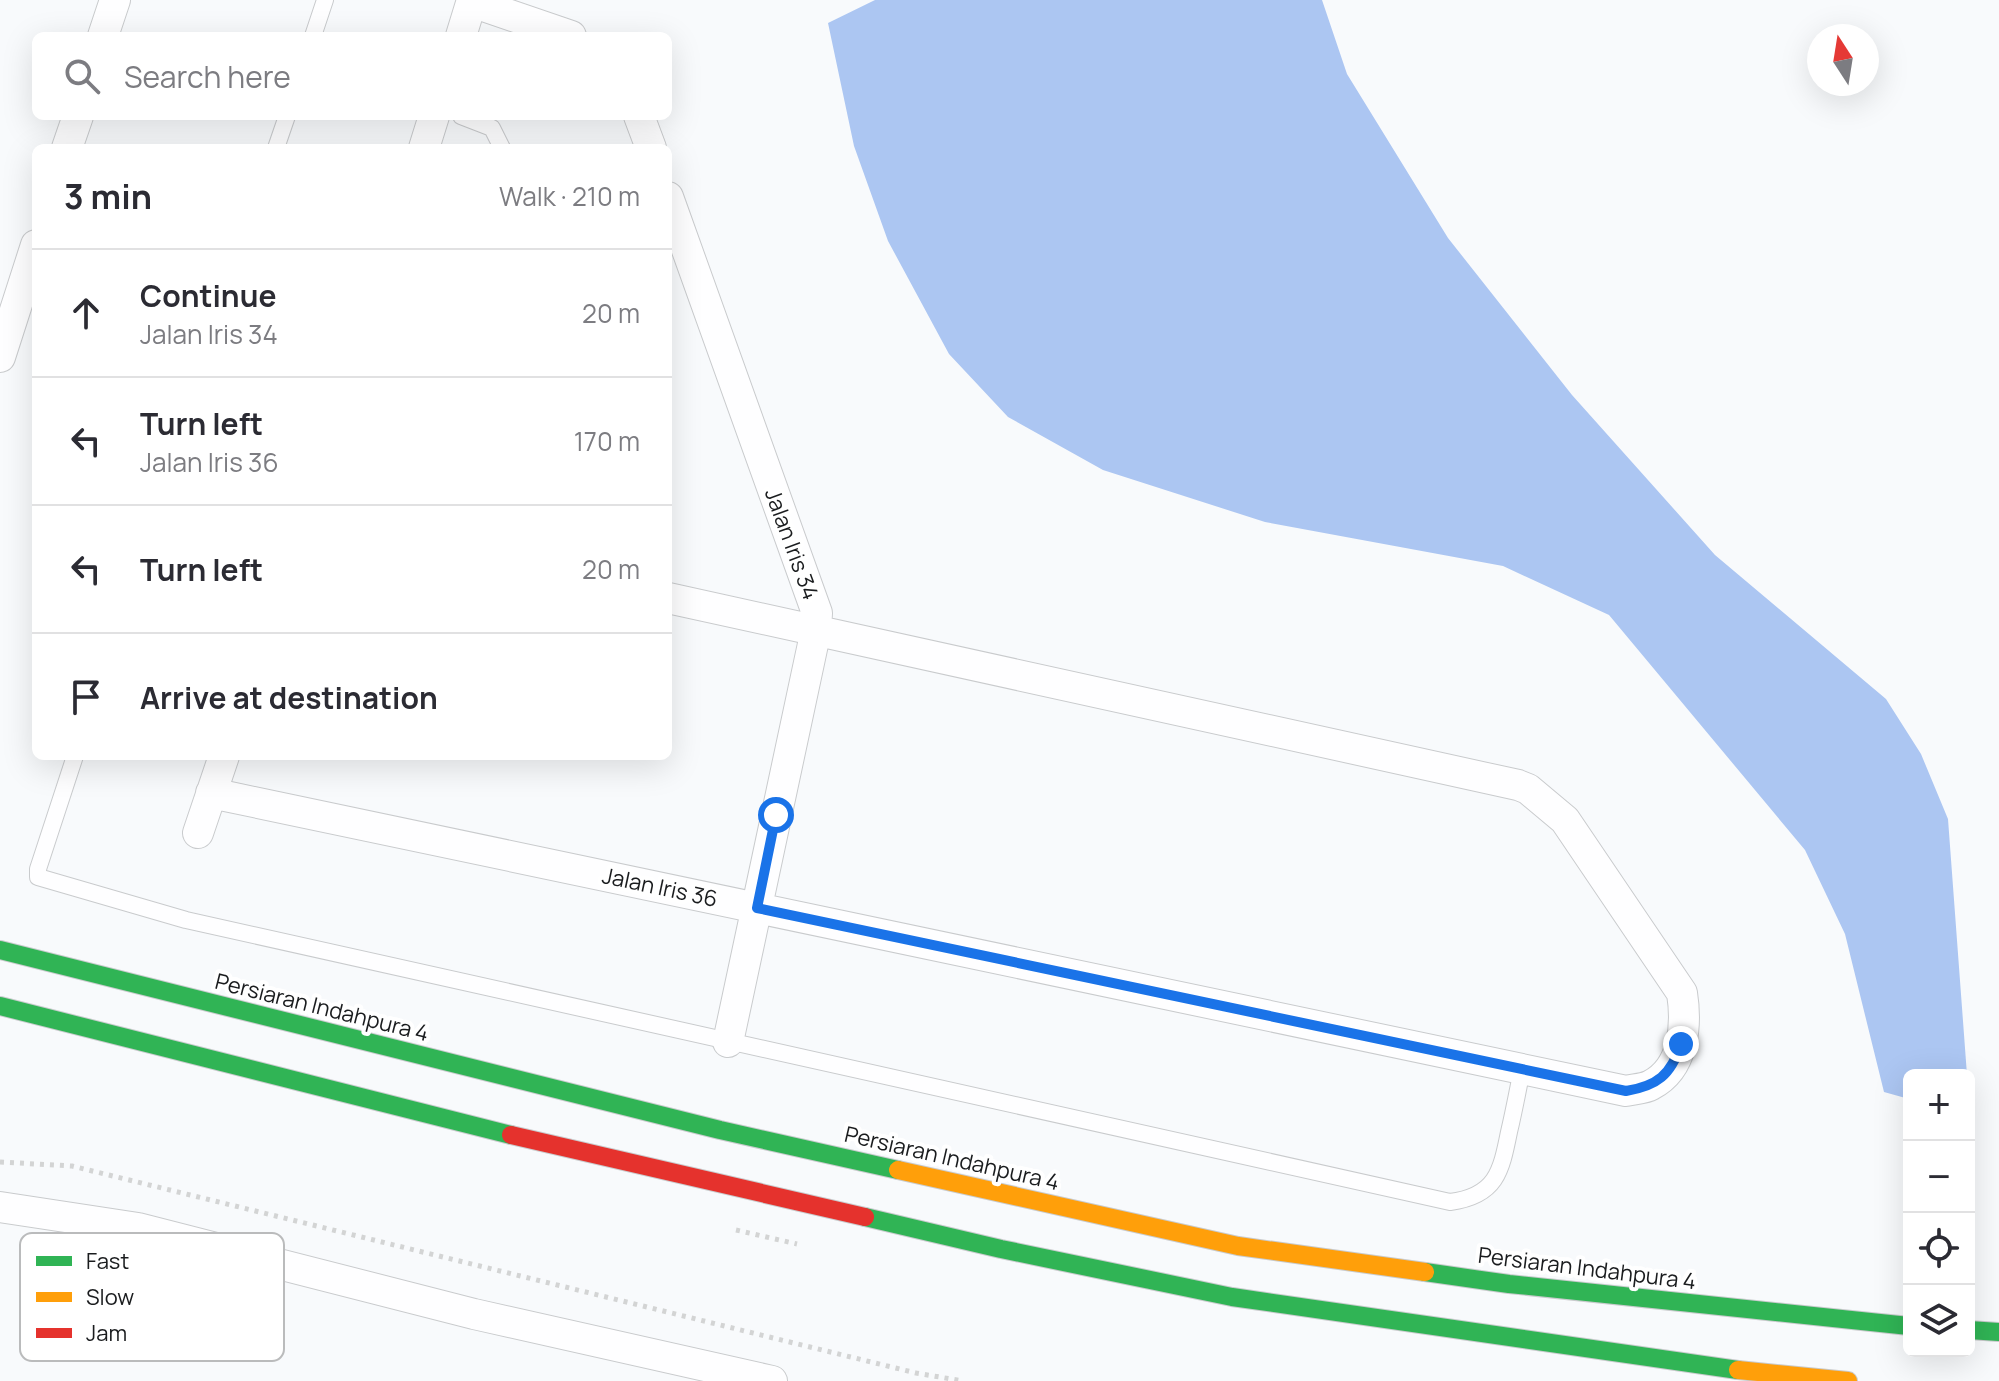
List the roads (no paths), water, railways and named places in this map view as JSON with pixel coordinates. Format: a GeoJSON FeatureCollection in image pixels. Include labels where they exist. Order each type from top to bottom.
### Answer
{"type":"FeatureCollection","features":[{"type":"Feature","properties":{"kind":"street"},"geometry":{"type":"LineString","coordinates":[[104,32],[115,0]]}},
{"type":"Feature","properties":{"kind":"street"},"geometry":{"type":"LineString","coordinates":[[462,32],[472,1],[560,32]]}},
{"type":"Feature","properties":{"kind":"street"},"geometry":{"type":"LineString","coordinates":[[68,144],[77,120]]}},
{"type":"Feature","properties":{"kind":"street"},"geometry":{"type":"LineString","coordinates":[[425,144],[433,120]]}},
{"type":"Feature","properties":{"kind":"street"},"geometry":{"type":"LineString","coordinates":[[640,120],[650,144]]}},
{"type":"Feature","properties":{"kind":"street","name":"Jalan Iris 34"},"geometry":{"type":"LineString","coordinates":[[672,208],[817,613],[816,630],[728,1042]]}},
{"type":"Feature","properties":{"kind":"street"},"geometry":{"type":"LineString","coordinates":[[0,357],[32,257]]}},
{"type":"Feature","properties":{"kind":"street"},"geometry":{"type":"LineString","coordinates":[[672,599],[816,630]]}},
{"type":"Feature","properties":{"kind":"street","name":"Jalan Iris 36"},"geometry":{"type":"LineString","coordinates":[[211,793],[1626,1091],[1649,1087],[1660,1079],[1676,1058],[1684,1026],[1682,993],[1565,820],[1528,789],[816,630]]}},
{"type":"Feature","properties":{"kind":"street"},"geometry":{"type":"LineString","coordinates":[[198,833],[223,760]]}},
{"type":"Feature","properties":{"kind":"street","name":"Persiaran Indahpura 4"},"geometry":{"type":"LineString","coordinates":[[0,950],[720,1130],[1238,1246],[1509,1284],[1903,1325]]}},
{"type":"Feature","properties":{"kind":"street"},"geometry":{"type":"LineString","coordinates":[[0,1006],[446,1120],[1001,1249],[1232,1297],[1722,1368],[1848,1381]]}},
{"type":"Feature","properties":{"kind":"street"},"geometry":{"type":"LineString","coordinates":[[0,1207],[158,1233]]}},
{"type":"Feature","properties":{"kind":"street"},"geometry":{"type":"LineString","coordinates":[[284,1265],[474,1314],[772,1381]]}},
{"type":"Feature","properties":{"kind":"street"},"geometry":{"type":"LineString","coordinates":[[1975,1330],[1999,1332]]}},
{"type":"Feature","properties":{"kind":"lane"},"geometry":{"type":"LineString","coordinates":[[314,32],[325,0]]}},
{"type":"Feature","properties":{"kind":"lane"},"geometry":{"type":"LineString","coordinates":[[277,144],[286,120]]}},
{"type":"Feature","properties":{"kind":"lane"},"geometry":{"type":"LineString","coordinates":[[471,120],[492,128],[500,144]]}},
{"type":"Feature","properties":{"kind":"lane"},"geometry":{"type":"LineString","coordinates":[[74,760],[38,877],[186,920],[1450,1202],[1468,1200],[1485,1191],[1502,1169],[1522,1069]]}},
{"type":"Feature","properties":{"kind":"water"},"geometry":{"type":"Polygon","coordinates":[[[875,0],[1322,0],[1347,74],[1448,238],[1572,395],[1715,555],[1886,699],[1921,754],[1948,819],[1967,1069],[1903,1069],[1903,1097],[1884,1092],[1845,934],[1805,850],[1609,615],[1503,566],[1265,522],[1103,470],[1008,417],[949,354],[888,241],[854,146],[828,23],[875,0]]]}}]}
